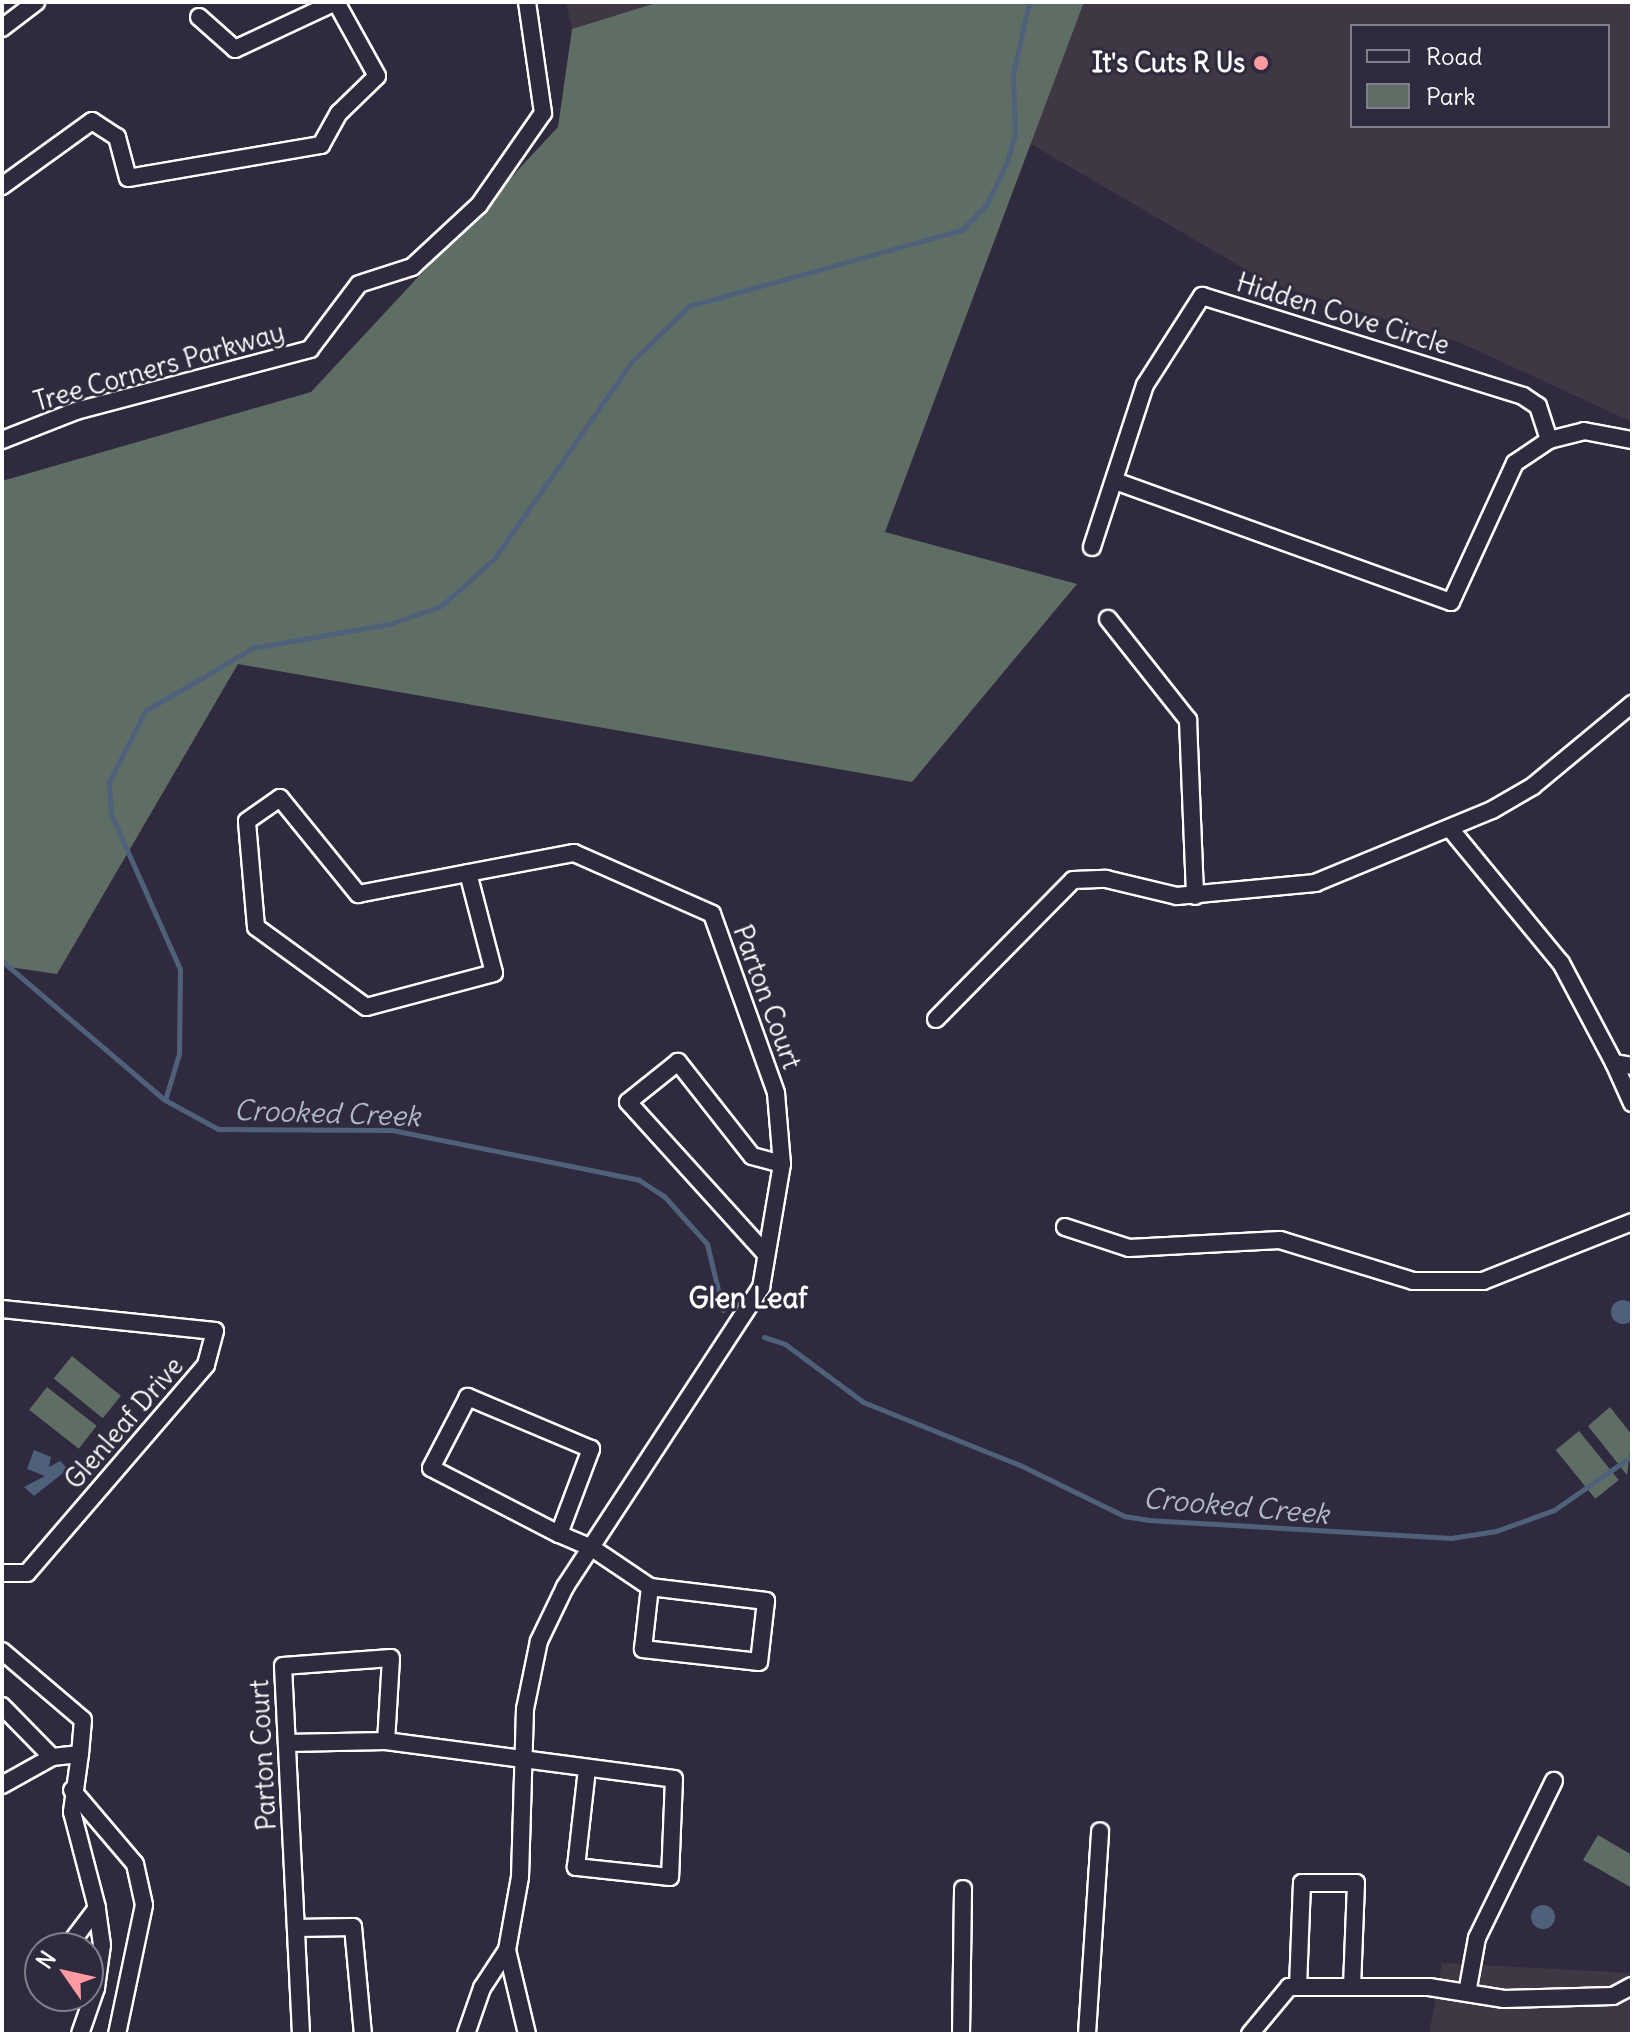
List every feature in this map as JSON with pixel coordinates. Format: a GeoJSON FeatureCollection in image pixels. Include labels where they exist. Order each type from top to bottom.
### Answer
{"type":"FeatureCollection","features":[{"type":"Feature","properties":{"kind":"street"},"geometry":{"type":"LineString","coordinates":[[2,28],[36,2]]}},
{"type":"Feature","properties":{"kind":"street"},"geometry":{"type":"LineString","coordinates":[[2,186],[92,121],[117,137],[128,178],[321,145],[339,113],[377,76],[336,2],[235,49],[199,17]]}},
{"type":"Feature","properties":{"kind":"street","name":"Tree Corners Parkway"},"geometry":{"type":"LineString","coordinates":[[2,440],[76,411],[310,349],[359,284],[412,267],[479,205],[543,113],[527,2]]}},
{"type":"Feature","properties":{"kind":"street","name":"Hidden Cove Circle"},"geometry":{"type":"LineString","coordinates":[[1092,547],[1145,385],[1202,296],[1523,396],[1538,406],[1549,440]]}},
{"type":"Feature","properties":{"kind":"street"},"geometry":{"type":"LineString","coordinates":[[1115,481],[1451,602],[1515,463],[1549,440],[1584,431],[1632,440]]}},
{"type":"Feature","properties":{"kind":"street"},"geometry":{"type":"LineString","coordinates":[[1108,619],[1188,720],[1195,896]]}},
{"type":"Feature","properties":{"kind":"street"},"geometry":{"type":"LineString","coordinates":[[936,1019],[1073,880],[1195,896],[1315,883],[1452,831],[1533,786],[1632,704]]}},
{"type":"Feature","properties":{"kind":"street","name":"Parton Court"},"geometry":{"type":"LineString","coordinates":[[466,2034],[482,1988],[507,1950],[520,1877],[520,1762],[539,1641],[592,1548],[761,1288],[782,1164],[776,1093],[712,914],[574,853],[468,873],[358,894],[280,798],[247,821],[256,927],[366,1007],[494,973],[468,873]]}},
{"type":"Feature","properties":{"kind":"street"},"geometry":{"type":"LineString","coordinates":[[1452,831],[1561,963],[1632,1103]]}},
{"type":"Feature","properties":{"kind":"street"},"geometry":{"type":"LineString","coordinates":[[765,1253],[628,1102],[678,1062],[752,1156],[782,1164]]}},
{"type":"Feature","properties":{"kind":"street"},"geometry":{"type":"LineString","coordinates":[[1614,1063],[1632,1066]]}},
{"type":"Feature","properties":{"kind":"street"},"geometry":{"type":"LineString","coordinates":[[1065,1227],[1129,1248],[1280,1240],[1413,1281],[1483,1281],[1632,1222]]}},
{"type":"Feature","properties":{"kind":"street","name":"Glenleaf Drive"},"geometry":{"type":"LineString","coordinates":[[2,1309],[215,1331],[206,1365],[27,1573],[2,1573]]}},
{"type":"Feature","properties":{"kind":"street"},"geometry":{"type":"LineString","coordinates":[[559,1534],[591,1449],[468,1397],[431,1468],[559,1534],[592,1548],[650,1587],[766,1601],[759,1662],[643,1649],[650,1587]]}},
{"type":"Feature","properties":{"kind":"street"},"geometry":{"type":"LineString","coordinates":[[2,1651],[83,1720],[72,1790],[100,1932]]}},
{"type":"Feature","properties":{"kind":"street","name":"Parton Court"},"geometry":{"type":"LineString","coordinates":[[301,2034],[283,1666],[391,1658],[386,1741]]}},
{"type":"Feature","properties":{"kind":"street"},"geometry":{"type":"LineString","coordinates":[[2,1706],[52,1757]]}},
{"type":"Feature","properties":{"kind":"street"},"geometry":{"type":"LineString","coordinates":[[287,1743],[386,1741],[520,1762],[587,1769],[674,1779],[670,1877],[576,1867],[587,1769]]}},
{"type":"Feature","properties":{"kind":"street"},"geometry":{"type":"LineString","coordinates":[[2,1785],[52,1757],[80,1754]]}},
{"type":"Feature","properties":{"kind":"street"},"geometry":{"type":"LineString","coordinates":[[1467,1993],[1477,1938],[1554,1781]]}},
{"type":"Feature","properties":{"kind":"street"},"geometry":{"type":"LineString","coordinates":[[72,1790],[135,1864],[144,1905],[117,2034]]}},
{"type":"Feature","properties":{"kind":"street"},"geometry":{"type":"LineString","coordinates":[[1087,2034],[1100,1831]]}},
{"type":"Feature","properties":{"kind":"street"},"geometry":{"type":"LineString","coordinates":[[1298,1987],[1302,1883],[1356,1883],[1352,1987]]}},
{"type":"Feature","properties":{"kind":"street"},"geometry":{"type":"LineString","coordinates":[[961,2034],[963,1889]]}},
{"type":"Feature","properties":{"kind":"street"},"geometry":{"type":"LineString","coordinates":[[79,1932],[97,1908]]}},
{"type":"Feature","properties":{"kind":"street"},"geometry":{"type":"LineString","coordinates":[[296,1928],[353,1927],[363,2034]]}},
{"type":"Feature","properties":{"kind":"street","name":"Parton Court"},"geometry":{"type":"LineString","coordinates":[[507,1950],[527,2034]]}},
{"type":"Feature","properties":{"kind":"street"},"geometry":{"type":"LineString","coordinates":[[1250,2034],[1278,1998],[1298,1987],[1613,1996],[1632,1986]]}},
{"type":"Feature","properties":{"kind":"street"},"geometry":{"type":"LineString","coordinates":[[80,2034],[85,2012]]}},
{"type":"Feature","properties":{"kind":"shaded area"},"geometry":{"type":"Polygon","coordinates":[[[566,2],[659,2],[572,29],[566,2]]]}},
{"type":"Feature","properties":{"kind":"shaded area"},"geometry":{"type":"Polygon","coordinates":[[[1084,2],[1632,2],[1632,422],[1461,343],[1267,282],[1029,143],[1084,2]]]}},
{"type":"Feature","properties":{"kind":"shaded area"},"geometry":{"type":"Polygon","coordinates":[[[1442,1963],[1632,1973],[1632,2034],[1429,2034],[1442,1963]]]}},
{"type":"Feature","properties":{"kind":"green space"},"geometry":{"type":"Polygon","coordinates":[[[659,2],[1084,2],[885,532],[1077,584],[912,782],[238,664],[57,974],[2,966],[2,481],[311,392],[558,127],[572,29],[659,2]]]}},
{"type":"Feature","properties":{"kind":"green space"},"geometry":{"type":"Polygon","coordinates":[[[72,1356],[121,1396],[103,1418],[54,1379],[72,1356]]]}},
{"type":"Feature","properties":{"kind":"green space"},"geometry":{"type":"Polygon","coordinates":[[[47,1387],[97,1426],[79,1449],[29,1410],[47,1387]]]}},
{"type":"Feature","properties":{"kind":"green space"},"geometry":{"type":"Polygon","coordinates":[[[1610,1407],[1632,1435],[1627,1475],[1588,1426],[1610,1407]]]}},
{"type":"Feature","properties":{"kind":"green space"},"geometry":{"type":"Polygon","coordinates":[[[1579,1431],[1619,1480],[1595,1499],[1556,1450],[1579,1431]]]}},
{"type":"Feature","properties":{"kind":"green space"},"geometry":{"type":"Polygon","coordinates":[[[1598,1835],[1632,1855],[1632,1888],[1583,1860],[1598,1835]]]}},
{"type":"Feature","properties":{"kind":"water"},"geometry":{"type":"Polygon","coordinates":[[[1623,1300],[1634,1307],[1635,1312],[1628,1323],[1623,1324],[1612,1317],[1611,1312],[1618,1301],[1623,1300]]]}},
{"type":"Feature","properties":{"kind":"water"},"geometry":{"type":"Polygon","coordinates":[[[34,1450],[51,1457],[49,1467],[60,1461],[68,1469],[34,1496],[24,1487],[45,1476],[27,1469],[34,1450]]]}},
{"type":"Feature","properties":{"kind":"water"},"geometry":{"type":"Polygon","coordinates":[[[1543,1905],[1552,1908],[1555,1917],[1552,1926],[1543,1929],[1534,1926],[1531,1917],[1534,1908],[1543,1905]]]}},
{"type":"Feature","properties":{"kind":"waterway"},"geometry":{"type":"LineString","coordinates":[[165,1100],[179,1054],[180,969],[111,814],[109,782],[145,711],[253,648],[389,624],[441,606],[494,559],[632,361],[689,306],[962,230],[986,205],[1007,162],[1015,134],[1013,74],[1029,2]]}},
{"type":"Feature","properties":{"kind":"waterway","name":"Crooked Creek"},"geometry":{"type":"LineString","coordinates":[[2,961],[165,1100],[218,1129],[392,1130],[639,1180],[664,1196],[707,1244],[723,1310]]}},
{"type":"Feature","properties":{"kind":"waterway","name":"Crooked Creek"},"geometry":{"type":"LineString","coordinates":[[764,1337],[785,1344],[863,1402],[1020,1465],[1124,1516],[1148,1520],[1451,1538],[1496,1531],[1554,1510],[1632,1456]]}},
{"type":"Feature","properties":{"kind":"place","name":"It's Cuts R Us"},"geometry":{"type":"Point","coordinates":[1261,63]}},
{"type":"Feature","properties":{"kind":"district","name":"Glen Leaf"},"geometry":{"type":"Point","coordinates":[748,1298]}}]}
